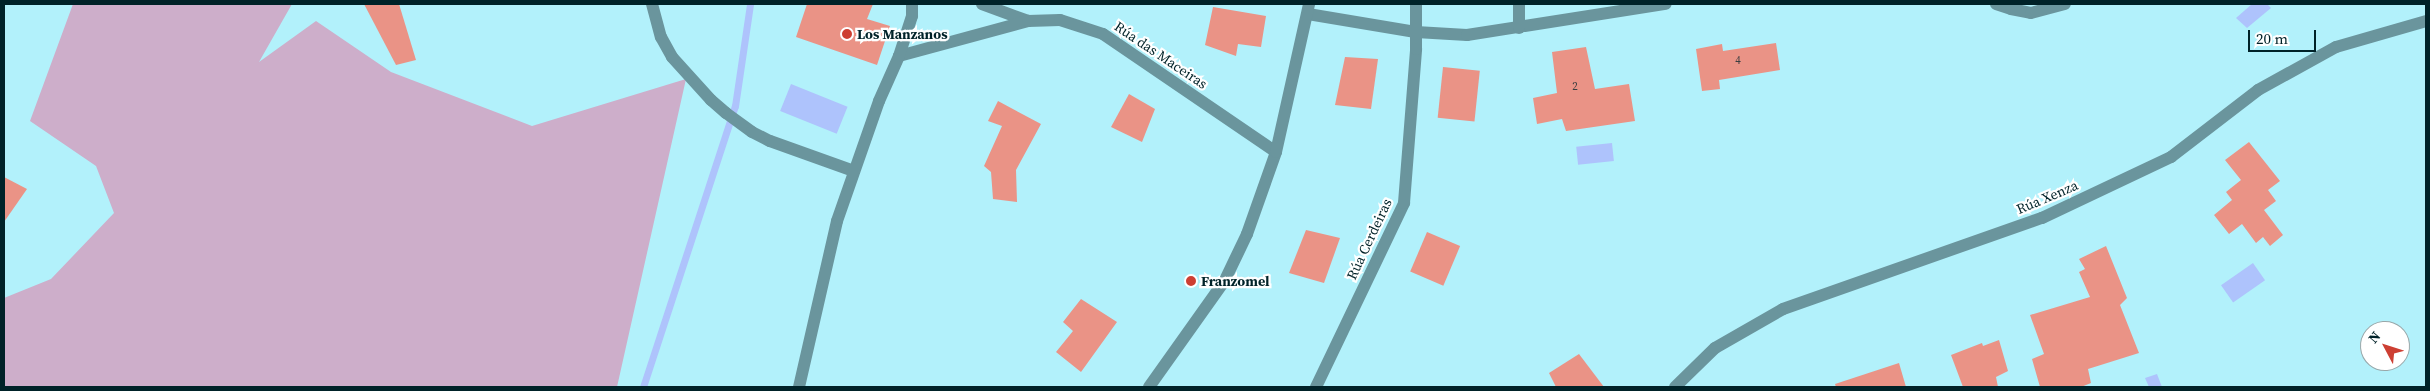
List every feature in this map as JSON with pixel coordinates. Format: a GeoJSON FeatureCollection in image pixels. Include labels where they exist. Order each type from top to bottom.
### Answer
{"type":"FeatureCollection","features":[{"type":"Feature","properties":{"kind":"street"},"geometry":{"type":"LineString","coordinates":[[652,4],[661,37],[672,57],[711,100],[726,113],[770,141],[854,171]]}},
{"type":"Feature","properties":{"kind":"street"},"geometry":{"type":"LineString","coordinates":[[799,387],[837,221],[879,101],[899,56],[912,16],[912,4]]}},
{"type":"Feature","properties":{"kind":"street"},"geometry":{"type":"LineString","coordinates":[[982,4],[1028,21]]}},
{"type":"Feature","properties":{"kind":"street","name":"Rúa Cerdeiras"},"geometry":{"type":"LineString","coordinates":[[1316,387],[1404,203],[1416,32],[1416,4]]}},
{"type":"Feature","properties":{"kind":"street"},"geometry":{"type":"LineString","coordinates":[[1519,4],[1519,28]]}},
{"type":"Feature","properties":{"kind":"street"},"geometry":{"type":"LineString","coordinates":[[1150,387],[1225,280],[1247,234],[1276,152],[1309,9],[1416,32],[1467,35],[1666,4]]}},
{"type":"Feature","properties":{"kind":"street"},"geometry":{"type":"LineString","coordinates":[[1996,4],[2011,10],[2032,13],[2065,4]]}},
{"type":"Feature","properties":{"kind":"street","name":"Rúa das Maceiras"},"geometry":{"type":"LineString","coordinates":[[899,56],[1028,21],[1060,20],[1103,34],[1276,152]]}},
{"type":"Feature","properties":{"kind":"street","name":"Rúa Xenza"},"geometry":{"type":"LineString","coordinates":[[1675,387],[1715,348],[1783,309],[2042,218],[2170,157],[2258,90],[2336,47],[2426,21]]}},
{"type":"Feature","properties":{"kind":"shaded area"},"geometry":{"type":"Polygon","coordinates":[[[73,4],[292,4],[259,62],[316,21],[391,72],[532,126],[686,79],[617,387],[4,387],[4,298],[51,279],[114,213],[96,166],[30,121],[73,4]]]}},
{"type":"Feature","properties":{"kind":"water"},"geometry":{"type":"Polygon","coordinates":[[[2252,4],[2267,4],[2271,8],[2247,28],[2236,18],[2252,4]]]}},
{"type":"Feature","properties":{"kind":"water"},"geometry":{"type":"Polygon","coordinates":[[[791,84],[848,107],[837,134],[780,111],[791,84]]]}},
{"type":"Feature","properties":{"kind":"water"},"geometry":{"type":"Polygon","coordinates":[[[1612,143],[1614,161],[1578,165],[1576,147],[1612,143]]]}},
{"type":"Feature","properties":{"kind":"water"},"geometry":{"type":"Polygon","coordinates":[[[2253,263],[2265,280],[2233,303],[2221,285],[2253,263]]]}},
{"type":"Feature","properties":{"kind":"water"},"geometry":{"type":"Polygon","coordinates":[[[2157,374],[2162,387],[2149,387],[2145,378],[2157,374]]]}},
{"type":"Feature","properties":{"kind":"building"},"geometry":{"type":"Polygon","coordinates":[[[364,4],[399,4],[416,60],[396,65],[364,4]]]}},
{"type":"Feature","properties":{"kind":"building"},"geometry":{"type":"Polygon","coordinates":[[[807,4],[873,4],[867,19],[890,26],[877,65],[796,37],[807,4]]]}},
{"type":"Feature","properties":{"kind":"building"},"geometry":{"type":"Polygon","coordinates":[[[1213,7],[1266,16],[1261,47],[1238,44],[1236,56],[1205,45],[1213,7]]]}},
{"type":"Feature","properties":{"kind":"building"},"geometry":{"type":"Polygon","coordinates":[[[1776,43],[1780,70],[1719,80],[1720,89],[1702,91],[1696,49],[1722,44],[1723,51],[1776,43]]]}},
{"type":"Feature","properties":{"kind":"building"},"geometry":{"type":"Polygon","coordinates":[[[1586,47],[1595,89],[1629,84],[1635,121],[1566,131],[1562,119],[1537,124],[1533,98],[1557,93],[1552,52],[1586,47]]]}},
{"type":"Feature","properties":{"kind":"building"},"geometry":{"type":"Polygon","coordinates":[[[1345,57],[1378,59],[1371,109],[1335,105],[1345,57]]]}},
{"type":"Feature","properties":{"kind":"building"},"geometry":{"type":"Polygon","coordinates":[[[1443,67],[1480,71],[1474,122],[1438,118],[1443,67]]]}},
{"type":"Feature","properties":{"kind":"building"},"geometry":{"type":"Polygon","coordinates":[[[1129,94],[1155,109],[1142,142],[1111,127],[1129,94]]]}},
{"type":"Feature","properties":{"kind":"building"},"geometry":{"type":"Polygon","coordinates":[[[998,101],[1041,124],[1016,170],[1017,202],[993,199],[991,172],[984,166],[1002,126],[988,121],[998,101]]]}},
{"type":"Feature","properties":{"kind":"building"},"geometry":{"type":"Polygon","coordinates":[[[2249,142],[2280,181],[2268,190],[2276,201],[2264,210],[2283,235],[2270,246],[2263,237],[2256,243],[2242,224],[2229,234],[2214,215],[2232,200],[2226,192],[2241,180],[2225,160],[2249,142]]]}},
{"type":"Feature","properties":{"kind":"building"},"geometry":{"type":"Polygon","coordinates":[[[4,177],[27,189],[4,222],[4,177]]]}},
{"type":"Feature","properties":{"kind":"building"},"geometry":{"type":"Polygon","coordinates":[[[1306,230],[1340,238],[1324,283],[1289,273],[1306,230]]]}},
{"type":"Feature","properties":{"kind":"building"},"geometry":{"type":"Polygon","coordinates":[[[1427,232],[1460,246],[1443,286],[1410,272],[1427,232]]]}},
{"type":"Feature","properties":{"kind":"building"},"geometry":{"type":"Polygon","coordinates":[[[2106,246],[2127,298],[2120,305],[2139,353],[2088,369],[2091,383],[2081,387],[2040,387],[2032,359],[2044,354],[2030,315],[2090,297],[2079,272],[2085,269],[2079,259],[2106,246]]]}},
{"type":"Feature","properties":{"kind":"building"},"geometry":{"type":"Polygon","coordinates":[[[1081,299],[1117,322],[1081,372],[1056,352],[1073,331],[1063,322],[1081,299]]]}},
{"type":"Feature","properties":{"kind":"building"},"geometry":{"type":"Polygon","coordinates":[[[1999,340],[2008,371],[1996,377],[1998,387],[1963,387],[1951,355],[1982,343],[1983,346],[1999,340]]]}},
{"type":"Feature","properties":{"kind":"building"},"geometry":{"type":"Polygon","coordinates":[[[1579,354],[1604,387],[1556,387],[1549,373],[1579,354]]]}},
{"type":"Feature","properties":{"kind":"building"},"geometry":{"type":"Polygon","coordinates":[[[1899,363],[1906,387],[1836,387],[1835,384],[1899,363]]]}},
{"type":"Feature","properties":{"kind":"waterway"},"geometry":{"type":"LineString","coordinates":[[643,387],[735,106],[750,4]]}},
{"type":"Feature","properties":{"kind":"place","name":"Los Manzanos"},"geometry":{"type":"Point","coordinates":[847,34]}},
{"type":"Feature","properties":{"kind":"place","name":"Franzomel"},"geometry":{"type":"Point","coordinates":[1191,281]}}]}
